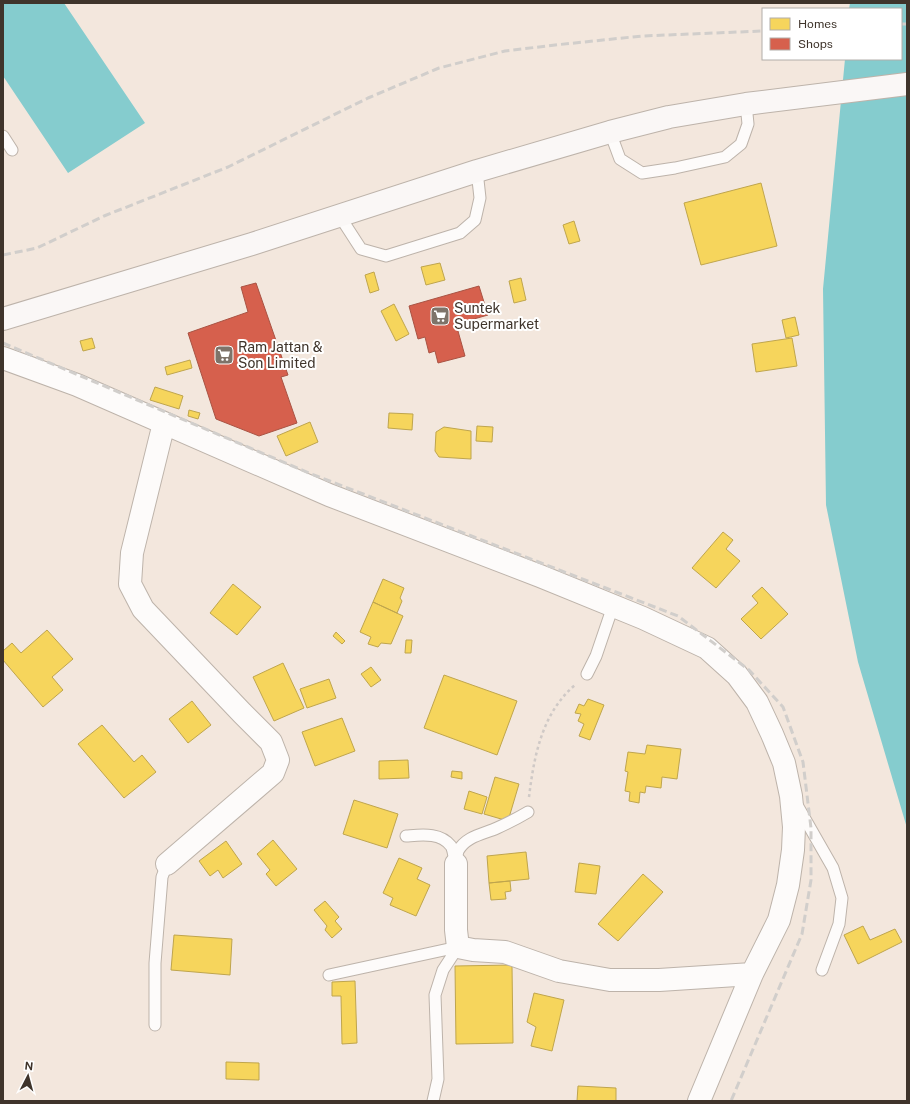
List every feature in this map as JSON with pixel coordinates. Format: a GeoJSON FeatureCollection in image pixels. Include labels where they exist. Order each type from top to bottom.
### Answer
{"type":"FeatureCollection","features":[{"type":"Feature","properties":{"kind":"main road"},"geometry":{"type":"LineString","coordinates":[[3,319],[252,244],[477,170],[610,132],[669,117],[746,104],[907,84]]}},
{"type":"Feature","properties":{"kind":"street"},"geometry":{"type":"LineString","coordinates":[[3,358],[77,385],[329,495],[540,576],[643,618],[707,648],[737,675],[757,702],[784,764],[791,796],[794,827],[793,850],[788,885],[779,920],[752,974],[699,1101]]}},
{"type":"Feature","properties":{"kind":"street"},"geometry":{"type":"LineString","coordinates":[[164,423],[132,553],[130,584],[143,609],[271,742],[278,760],[273,773],[167,864]]}},
{"type":"Feature","properties":{"kind":"street"},"geometry":{"type":"LineString","coordinates":[[456,864],[456,930],[458,947],[474,950],[506,952],[559,971],[610,980],[659,980],[752,974]]}},
{"type":"Feature","properties":{"kind":"lane"},"geometry":{"type":"LineString","coordinates":[[610,132],[620,159],[642,173],[675,168],[725,156],[741,144],[748,124],[746,104]]}},
{"type":"Feature","properties":{"kind":"lane"},"geometry":{"type":"LineString","coordinates":[[3,136],[12,150]]}},
{"type":"Feature","properties":{"kind":"lane"},"geometry":{"type":"LineString","coordinates":[[339,215],[361,249],[386,256],[460,233],[475,220],[480,198],[477,170]]}},
{"type":"Feature","properties":{"kind":"lane"},"geometry":{"type":"LineString","coordinates":[[587,674],[596,656],[613,606]]}},
{"type":"Feature","properties":{"kind":"lane"},"geometry":{"type":"LineString","coordinates":[[791,796],[833,868],[842,898],[839,924],[822,970]]}},
{"type":"Feature","properties":{"kind":"lane"},"geometry":{"type":"LineString","coordinates":[[456,864],[458,851],[465,843],[476,835],[502,826],[528,812]]}},
{"type":"Feature","properties":{"kind":"lane"},"geometry":{"type":"LineString","coordinates":[[406,836],[423,834],[440,837],[452,846],[456,864]]}},
{"type":"Feature","properties":{"kind":"lane"},"geometry":{"type":"LineString","coordinates":[[155,1025],[156,955],[162,877],[167,864]]}},
{"type":"Feature","properties":{"kind":"lane"},"geometry":{"type":"LineString","coordinates":[[329,975],[458,947]]}},
{"type":"Feature","properties":{"kind":"lane"},"geometry":{"type":"LineString","coordinates":[[434,1101],[438,1078],[435,995],[443,970],[458,947]]}},
{"type":"Feature","properties":{"kind":"path"},"geometry":{"type":"LineString","coordinates":[[528,812],[532,775],[541,733],[551,714],[566,693],[587,674]]}},
{"type":"Feature","properties":{"kind":"water"},"geometry":{"type":"Polygon","coordinates":[[[3,3],[64,3],[145,123],[68,173],[3,76],[3,3]]]}},
{"type":"Feature","properties":{"kind":"water"},"geometry":{"type":"Polygon","coordinates":[[[850,3],[907,3],[907,828],[858,662],[826,505],[823,289],[845,60],[902,60],[902,8],[849,8],[850,3]]]}},
{"type":"Feature","properties":{"kind":"building: Homes"},"geometry":{"type":"Polygon","coordinates":[[[761,183],[777,246],[701,265],[684,203],[761,183]]]}},
{"type":"Feature","properties":{"kind":"building: Homes"},"geometry":{"type":"Polygon","coordinates":[[[574,221],[580,241],[569,244],[563,225],[574,221]]]}},
{"type":"Feature","properties":{"kind":"building: Homes"},"geometry":{"type":"Polygon","coordinates":[[[440,263],[445,280],[426,285],[421,267],[440,263]]]}},
{"type":"Feature","properties":{"kind":"building: Homes"},"geometry":{"type":"Polygon","coordinates":[[[374,272],[379,290],[370,293],[365,275],[374,272]]]}},
{"type":"Feature","properties":{"kind":"building: Homes"},"geometry":{"type":"Polygon","coordinates":[[[521,278],[526,300],[514,303],[509,281],[521,278]]]}},
{"type":"Feature","properties":{"kind":"building: Homes"},"geometry":{"type":"Polygon","coordinates":[[[394,304],[409,334],[396,341],[381,311],[394,304]]]}},
{"type":"Feature","properties":{"kind":"building: Homes"},"geometry":{"type":"Polygon","coordinates":[[[795,317],[799,335],[786,338],[782,320],[795,317]]]}},
{"type":"Feature","properties":{"kind":"building: Homes"},"geometry":{"type":"Polygon","coordinates":[[[92,338],[95,348],[83,351],[80,341],[92,338]]]}},
{"type":"Feature","properties":{"kind":"building: Homes"},"geometry":{"type":"Polygon","coordinates":[[[792,338],[797,366],[756,372],[752,344],[792,338]]]}},
{"type":"Feature","properties":{"kind":"building: Homes"},"geometry":{"type":"Polygon","coordinates":[[[190,360],[192,368],[167,375],[165,367],[190,360]]]}},
{"type":"Feature","properties":{"kind":"building: Homes"},"geometry":{"type":"Polygon","coordinates":[[[155,387],[183,396],[179,409],[150,400],[155,387]]]}},
{"type":"Feature","properties":{"kind":"building: Homes"},"geometry":{"type":"Polygon","coordinates":[[[189,410],[200,413],[198,419],[188,416],[189,410]]]}},
{"type":"Feature","properties":{"kind":"building: Homes"},"geometry":{"type":"Polygon","coordinates":[[[389,413],[413,414],[412,430],[388,428],[389,413]]]}},
{"type":"Feature","properties":{"kind":"building: Homes"},"geometry":{"type":"Polygon","coordinates":[[[310,422],[318,442],[286,456],[277,436],[310,422]]]}},
{"type":"Feature","properties":{"kind":"building: Homes"},"geometry":{"type":"Polygon","coordinates":[[[477,426],[493,427],[492,442],[476,441],[477,426]]]}},
{"type":"Feature","properties":{"kind":"building: Homes"},"geometry":{"type":"Polygon","coordinates":[[[444,427],[471,431],[471,459],[439,457],[435,451],[436,432],[444,427]]]}},
{"type":"Feature","properties":{"kind":"building: Homes"},"geometry":{"type":"Polygon","coordinates":[[[723,532],[733,540],[726,549],[740,561],[716,588],[692,568],[723,532]]]}},
{"type":"Feature","properties":{"kind":"building: Homes"},"geometry":{"type":"Polygon","coordinates":[[[383,579],[404,588],[400,598],[402,601],[397,613],[373,602],[383,579]]]}},
{"type":"Feature","properties":{"kind":"building: Homes"},"geometry":{"type":"Polygon","coordinates":[[[233,584],[261,607],[237,635],[210,613],[233,584]]]}},
{"type":"Feature","properties":{"kind":"building: Homes"},"geometry":{"type":"Polygon","coordinates":[[[762,587],[788,614],[761,639],[741,619],[758,603],[752,596],[762,587]]]}},
{"type":"Feature","properties":{"kind":"building: Homes"},"geometry":{"type":"Polygon","coordinates":[[[373,602],[403,616],[391,644],[381,643],[378,647],[368,644],[371,637],[360,632],[373,602]]]}},
{"type":"Feature","properties":{"kind":"building: Homes"},"geometry":{"type":"Polygon","coordinates":[[[47,630],[73,659],[52,677],[63,690],[43,707],[3,660],[3,651],[12,643],[21,653],[47,630]]]}},
{"type":"Feature","properties":{"kind":"building: Homes"},"geometry":{"type":"Polygon","coordinates":[[[336,632],[345,641],[342,644],[333,636],[336,632]]]}},
{"type":"Feature","properties":{"kind":"building: Homes"},"geometry":{"type":"Polygon","coordinates":[[[406,640],[412,640],[411,653],[405,653],[406,640]]]}},
{"type":"Feature","properties":{"kind":"building: Homes"},"geometry":{"type":"Polygon","coordinates":[[[283,663],[304,708],[274,721],[253,677],[283,663]]]}},
{"type":"Feature","properties":{"kind":"building: Homes"},"geometry":{"type":"Polygon","coordinates":[[[371,667],[381,680],[371,687],[361,674],[371,667]]]}},
{"type":"Feature","properties":{"kind":"building: Homes"},"geometry":{"type":"Polygon","coordinates":[[[444,675],[517,701],[497,755],[424,728],[444,675]]]}},
{"type":"Feature","properties":{"kind":"building: Homes"},"geometry":{"type":"Polygon","coordinates":[[[329,679],[336,698],[307,708],[300,689],[329,679]]]}},
{"type":"Feature","properties":{"kind":"building: Homes"},"geometry":{"type":"Polygon","coordinates":[[[588,699],[604,705],[590,740],[579,736],[584,724],[578,721],[581,714],[575,713],[579,704],[584,706],[588,699]]]}},
{"type":"Feature","properties":{"kind":"building: Homes"},"geometry":{"type":"Polygon","coordinates":[[[192,701],[211,725],[188,743],[169,719],[192,701]]]}},
{"type":"Feature","properties":{"kind":"building: Homes"},"geometry":{"type":"Polygon","coordinates":[[[342,718],[355,751],[315,766],[302,732],[342,718]]]}},
{"type":"Feature","properties":{"kind":"building: Homes"},"geometry":{"type":"Polygon","coordinates":[[[102,725],[134,762],[142,755],[156,772],[124,798],[78,744],[102,725]]]}},
{"type":"Feature","properties":{"kind":"building: Homes"},"geometry":{"type":"Polygon","coordinates":[[[647,745],[681,749],[677,779],[662,777],[661,788],[646,786],[645,793],[640,792],[639,803],[629,801],[630,792],[625,791],[628,772],[625,771],[628,752],[645,754],[647,745]]]}},
{"type":"Feature","properties":{"kind":"building: Homes"},"geometry":{"type":"Polygon","coordinates":[[[408,760],[409,778],[379,779],[379,761],[408,760]]]}},
{"type":"Feature","properties":{"kind":"building: Homes"},"geometry":{"type":"Polygon","coordinates":[[[452,771],[462,772],[462,779],[451,777],[452,771]]]}},
{"type":"Feature","properties":{"kind":"building: Homes"},"geometry":{"type":"Polygon","coordinates":[[[495,777],[519,784],[508,821],[484,814],[495,777]]]}},
{"type":"Feature","properties":{"kind":"building: Homes"},"geometry":{"type":"Polygon","coordinates":[[[469,791],[487,797],[482,814],[464,809],[469,791]]]}},
{"type":"Feature","properties":{"kind":"building: Homes"},"geometry":{"type":"Polygon","coordinates":[[[354,800],[398,814],[387,848],[343,834],[354,800]]]}},
{"type":"Feature","properties":{"kind":"building: Homes"},"geometry":{"type":"Polygon","coordinates":[[[273,840],[297,869],[276,886],[266,874],[270,870],[257,854],[273,840]]]}},
{"type":"Feature","properties":{"kind":"building: Homes"},"geometry":{"type":"Polygon","coordinates":[[[226,841],[242,864],[223,878],[218,870],[210,876],[199,861],[226,841]]]}},
{"type":"Feature","properties":{"kind":"building: Homes"},"geometry":{"type":"Polygon","coordinates":[[[526,852],[529,879],[489,883],[487,856],[526,852]]]}},
{"type":"Feature","properties":{"kind":"building: Homes"},"geometry":{"type":"Polygon","coordinates":[[[399,858],[422,868],[417,879],[430,885],[416,916],[390,905],[393,898],[383,893],[399,858]]]}},
{"type":"Feature","properties":{"kind":"building: Homes"},"geometry":{"type":"Polygon","coordinates":[[[579,863],[600,866],[596,894],[575,892],[579,863]]]}},
{"type":"Feature","properties":{"kind":"building: Homes"},"geometry":{"type":"Polygon","coordinates":[[[643,874],[663,892],[618,941],[598,924],[643,874]]]}},
{"type":"Feature","properties":{"kind":"building: Homes"},"geometry":{"type":"Polygon","coordinates":[[[510,881],[511,891],[505,892],[506,899],[491,900],[489,883],[510,881]]]}},
{"type":"Feature","properties":{"kind":"building: Homes"},"geometry":{"type":"Polygon","coordinates":[[[325,901],[339,917],[335,921],[342,929],[332,938],[325,930],[327,926],[314,910],[325,901]]]}},
{"type":"Feature","properties":{"kind":"building: Homes"},"geometry":{"type":"Polygon","coordinates":[[[863,926],[870,940],[895,929],[902,942],[858,964],[844,935],[863,926]]]}},
{"type":"Feature","properties":{"kind":"building: Homes"},"geometry":{"type":"Polygon","coordinates":[[[174,935],[232,939],[230,975],[171,970],[174,935]]]}},
{"type":"Feature","properties":{"kind":"building: Homes"},"geometry":{"type":"Polygon","coordinates":[[[512,965],[513,1043],[456,1044],[455,966],[512,965]]]}},
{"type":"Feature","properties":{"kind":"building: Homes"},"geometry":{"type":"Polygon","coordinates":[[[355,981],[357,1043],[342,1044],[341,996],[332,996],[332,982],[355,981]]]}},
{"type":"Feature","properties":{"kind":"building: Homes"},"geometry":{"type":"Polygon","coordinates":[[[534,993],[564,1000],[552,1051],[531,1046],[536,1027],[527,1022],[534,993]]]}},
{"type":"Feature","properties":{"kind":"building: Homes"},"geometry":{"type":"Polygon","coordinates":[[[226,1062],[259,1063],[259,1080],[226,1079],[226,1062]]]}},
{"type":"Feature","properties":{"kind":"building: Homes"},"geometry":{"type":"Polygon","coordinates":[[[578,1086],[616,1088],[616,1101],[577,1101],[578,1086]]]}},
{"type":"Feature","properties":{"kind":"building: Shops"},"geometry":{"type":"Polygon","coordinates":[[[256,283],[288,375],[281,377],[297,423],[259,436],[216,419],[188,333],[248,312],[241,287],[256,283]]]}},
{"type":"Feature","properties":{"kind":"building: Shops"},"geometry":{"type":"Polygon","coordinates":[[[479,286],[488,315],[456,324],[465,356],[438,363],[435,351],[429,353],[425,337],[418,339],[409,306],[479,286]]]}},
{"type":"Feature","properties":{"kind":"railway"},"geometry":{"type":"LineString","coordinates":[[902,24],[907,24]]}},
{"type":"Feature","properties":{"kind":"railway"},"geometry":{"type":"LineString","coordinates":[[3,255],[37,248],[104,216],[228,167],[368,98],[439,68],[505,51],[555,45],[642,36],[762,31]]}},
{"type":"Feature","properties":{"kind":"railway"},"geometry":{"type":"LineString","coordinates":[[3,343],[309,473],[678,616],[749,670],[783,707],[803,762],[811,828],[811,880],[802,934],[731,1101]]}},
{"type":"Feature","properties":{"kind":"place","name":"Suntek Supermarket"},"geometry":{"type":"Point","coordinates":[440,316]}},
{"type":"Feature","properties":{"kind":"place","name":"Ram Jattan & Son Limited"},"geometry":{"type":"Point","coordinates":[224,355]}}]}
